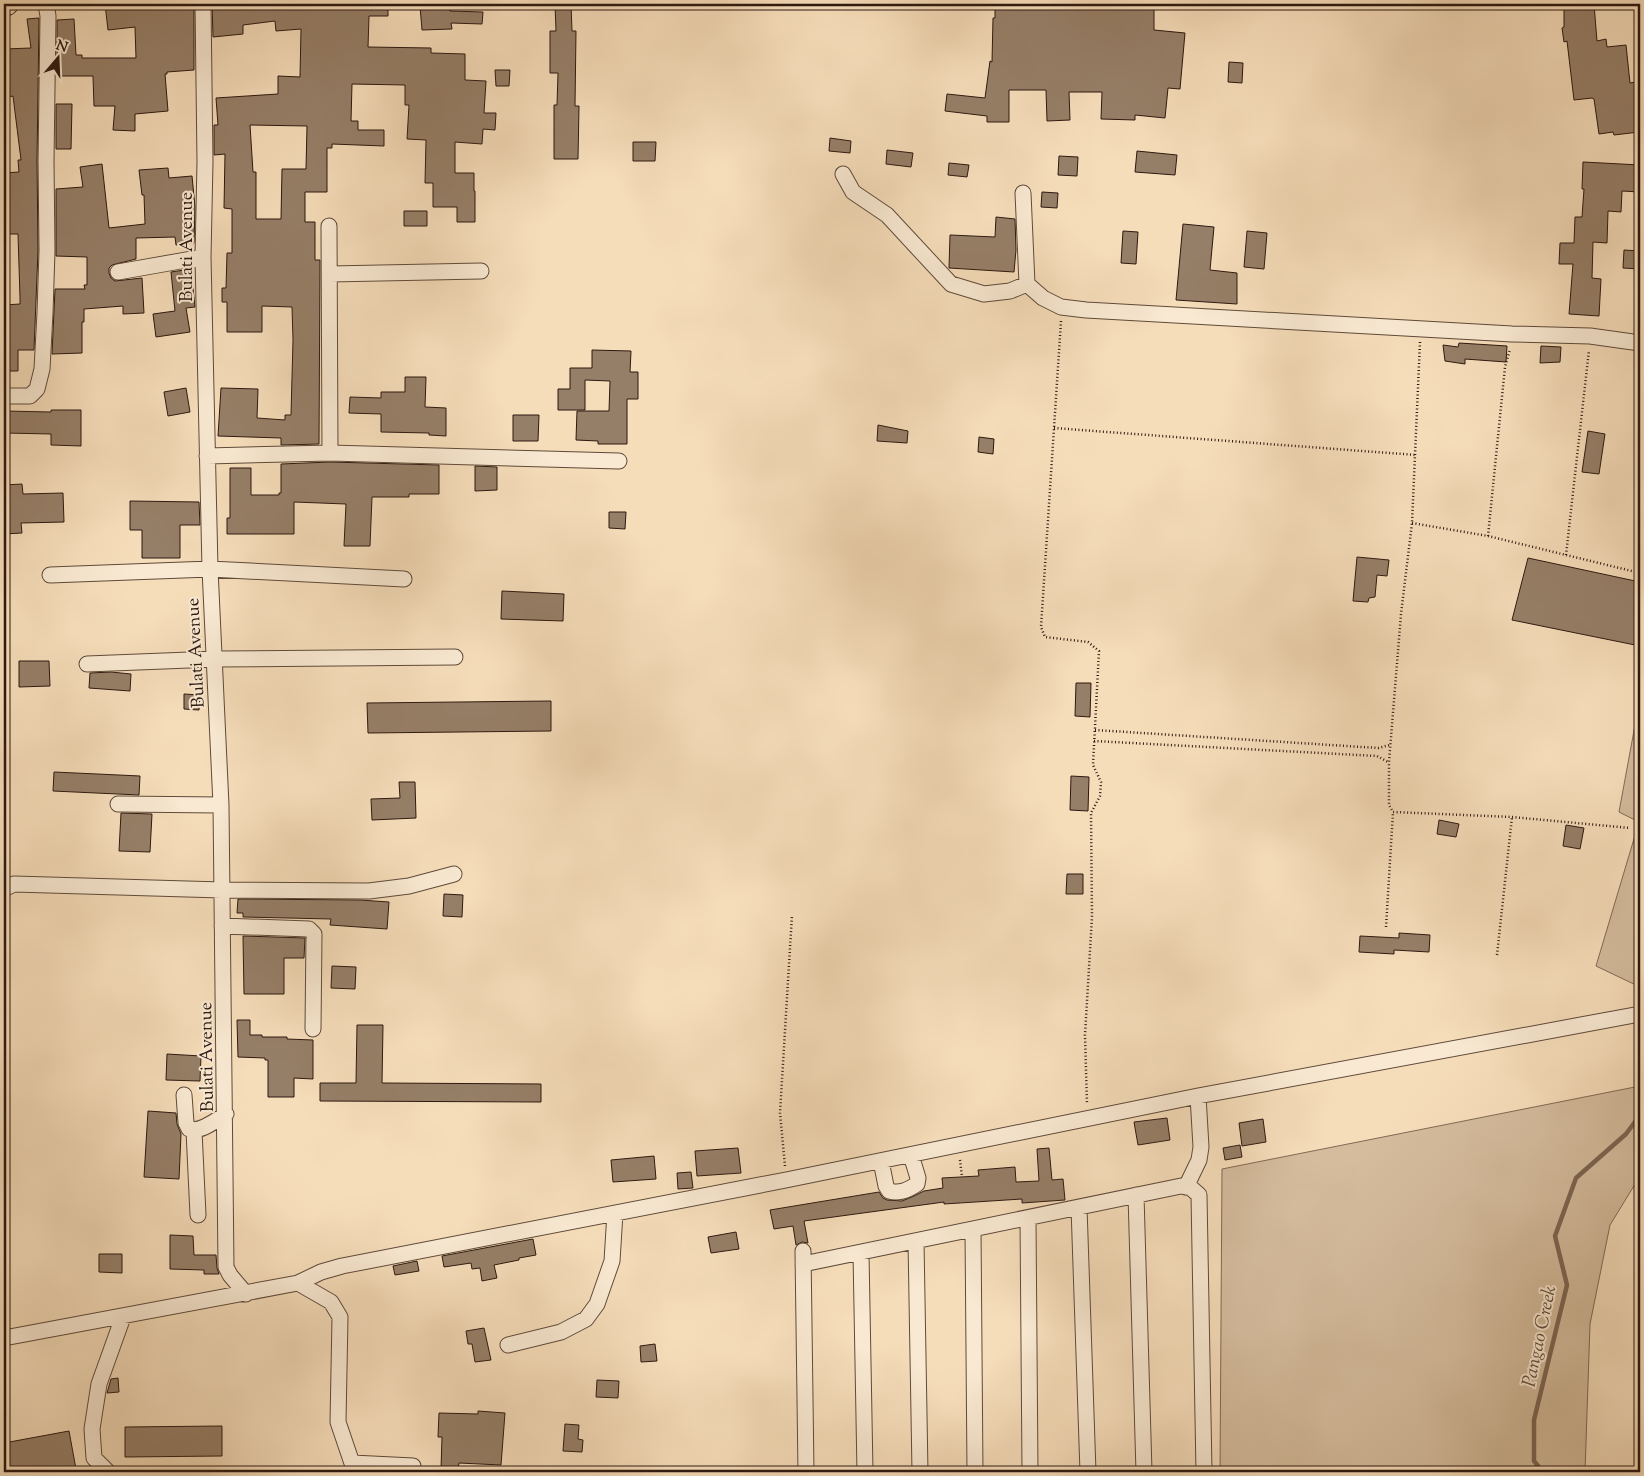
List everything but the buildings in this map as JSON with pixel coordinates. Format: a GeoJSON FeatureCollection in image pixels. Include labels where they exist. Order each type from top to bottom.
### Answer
{"type":"FeatureCollection","features":[{"type":"Feature","properties":{"kind":"street"},"geometry":{"type":"LineString","coordinates":[[4,396],[30,396],[37,389],[42,369],[47,251],[48,16],[46,4]]}},
{"type":"Feature","properties":{"kind":"street","name":"Bulati Avenue"},"geometry":{"type":"LineString","coordinates":[[202,4],[205,152],[203,257],[210,569],[221,805],[226,1114],[226,1268],[246,1294]]}},
{"type":"Feature","properties":{"kind":"street"},"geometry":{"type":"LineString","coordinates":[[843,174],[854,192],[887,215],[951,284],[984,294],[1010,291],[1027,284]]}},
{"type":"Feature","properties":{"kind":"street"},"geometry":{"type":"LineString","coordinates":[[1023,193],[1027,284],[1043,298],[1061,307],[1086,310],[1512,334],[1590,336],[1640,343]]}},
{"type":"Feature","properties":{"kind":"street"},"geometry":{"type":"LineString","coordinates":[[329,226],[330,453]]}},
{"type":"Feature","properties":{"kind":"street"},"geometry":{"type":"LineString","coordinates":[[118,272],[203,257]]}},
{"type":"Feature","properties":{"kind":"street"},"geometry":{"type":"LineString","coordinates":[[330,274],[480,271]]}},
{"type":"Feature","properties":{"kind":"street"},"geometry":{"type":"LineString","coordinates":[[207,456],[330,453],[619,461]]}},
{"type":"Feature","properties":{"kind":"street"},"geometry":{"type":"LineString","coordinates":[[50,575],[210,569],[404,579]]}},
{"type":"Feature","properties":{"kind":"street"},"geometry":{"type":"LineString","coordinates":[[88,664],[215,659],[455,657]]}},
{"type":"Feature","properties":{"kind":"street"},"geometry":{"type":"LineString","coordinates":[[118,804],[221,805]]}},
{"type":"Feature","properties":{"kind":"street"},"geometry":{"type":"LineString","coordinates":[[4,889],[14,884],[222,890],[369,891],[409,886],[454,874]]}},
{"type":"Feature","properties":{"kind":"street"},"geometry":{"type":"LineString","coordinates":[[222,926],[309,929],[314,934],[313,1029]]}},
{"type":"Feature","properties":{"kind":"street"},"geometry":{"type":"LineString","coordinates":[[4,1338],[246,1294],[298,1283],[321,1272],[342,1266],[882,1161],[1198,1096],[1640,1014]]}},
{"type":"Feature","properties":{"kind":"street"},"geometry":{"type":"LineString","coordinates":[[184,1095],[186,1124],[189,1129],[194,1131]]}},
{"type":"Feature","properties":{"kind":"street"},"geometry":{"type":"LineString","coordinates":[[1186,1186],[1199,1160],[1202,1147],[1198,1096]]}},
{"type":"Feature","properties":{"kind":"street"},"geometry":{"type":"LineString","coordinates":[[194,1131],[226,1114]]}},
{"type":"Feature","properties":{"kind":"street"},"geometry":{"type":"LineString","coordinates":[[194,1131],[198,1215]]}},
{"type":"Feature","properties":{"kind":"street"},"geometry":{"type":"LineString","coordinates":[[882,1161],[886,1186],[889,1191],[897,1193],[912,1188],[917,1184],[918,1178],[911,1155]]}},
{"type":"Feature","properties":{"kind":"street"},"geometry":{"type":"LineString","coordinates":[[806,1472],[803,1258],[861,1253],[1186,1186],[1199,1195],[1204,1472]]}},
{"type":"Feature","properties":{"kind":"street"},"geometry":{"type":"LineString","coordinates":[[1136,1196],[1144,1472]]}},
{"type":"Feature","properties":{"kind":"street"},"geometry":{"type":"LineString","coordinates":[[1079,1207],[1088,1472]]}},
{"type":"Feature","properties":{"kind":"street"},"geometry":{"type":"LineString","coordinates":[[508,1345],[562,1332],[586,1319],[597,1304],[612,1261],[615,1214]]}},
{"type":"Feature","properties":{"kind":"street"},"geometry":{"type":"LineString","coordinates":[[1028,1218],[1030,1472]]}},
{"type":"Feature","properties":{"kind":"street"},"geometry":{"type":"LineString","coordinates":[[974,1229],[975,1472]]}},
{"type":"Feature","properties":{"kind":"street"},"geometry":{"type":"LineString","coordinates":[[916,1241],[920,1472]]}},
{"type":"Feature","properties":{"kind":"street"},"geometry":{"type":"LineString","coordinates":[[861,1253],[865,1472]]}},
{"type":"Feature","properties":{"kind":"street"},"geometry":{"type":"LineString","coordinates":[[298,1283],[331,1302],[340,1317],[338,1422],[354,1468],[413,1466]]}},
{"type":"Feature","properties":{"kind":"street"},"geometry":{"type":"LineString","coordinates":[[108,1472],[94,1458],[92,1429],[99,1384],[123,1317]]}},
{"type":"Feature","properties":{"kind":"path"},"geometry":{"type":"LineString","coordinates":[[1061,307],[1041,627],[1045,638],[1088,642],[1099,651],[1093,765],[1101,782],[1100,796],[1091,813],[1092,917],[1085,1035],[1087,1120]]}},
{"type":"Feature","properties":{"kind":"path"},"geometry":{"type":"LineString","coordinates":[[1386,927],[1393,812],[1389,805],[1389,762],[1401,614],[1412,523],[1421,328]]}},
{"type":"Feature","properties":{"kind":"path"},"geometry":{"type":"LineString","coordinates":[[1488,536],[1505,367],[1510,354],[1512,334]]}},
{"type":"Feature","properties":{"kind":"path"},"geometry":{"type":"LineString","coordinates":[[1566,555],[1590,336]]}},
{"type":"Feature","properties":{"kind":"path"},"geometry":{"type":"LineString","coordinates":[[1054,428],[1416,455]]}},
{"type":"Feature","properties":{"kind":"path"},"geometry":{"type":"LineString","coordinates":[[1412,523],[1488,536],[1640,573]]}},
{"type":"Feature","properties":{"kind":"path"},"geometry":{"type":"LineString","coordinates":[[1095,730],[1378,748],[1390,745]]}},
{"type":"Feature","properties":{"kind":"path"},"geometry":{"type":"LineString","coordinates":[[1094,741],[1377,756],[1389,762]]}},
{"type":"Feature","properties":{"kind":"path"},"geometry":{"type":"LineString","coordinates":[[1393,812],[1512,817],[1630,828]]}},
{"type":"Feature","properties":{"kind":"path"},"geometry":{"type":"LineString","coordinates":[[1497,955],[1512,817]]}},
{"type":"Feature","properties":{"kind":"path"},"geometry":{"type":"LineString","coordinates":[[786,1180],[780,1113],[792,915]]}},
{"type":"Feature","properties":{"kind":"shaded area"},"geometry":{"type":"Polygon","coordinates":[[[1640,698],[1640,987],[1596,966],[1639,822],[1619,812],[1640,698]]]}},
{"type":"Feature","properties":{"kind":"shaded area"},"geometry":{"type":"Polygon","coordinates":[[[1640,1086],[1640,1176],[1610,1225],[1590,1324],[1585,1472],[1220,1472],[1222,1169],[1640,1086]]]}},
{"type":"Feature","properties":{"kind":"waterway","name":"Pangao Creek"},"geometry":{"type":"LineString","coordinates":[[1543,1472],[1534,1461],[1534,1420],[1567,1285],[1555,1236],[1576,1178],[1626,1134],[1640,1115]]}}]}
